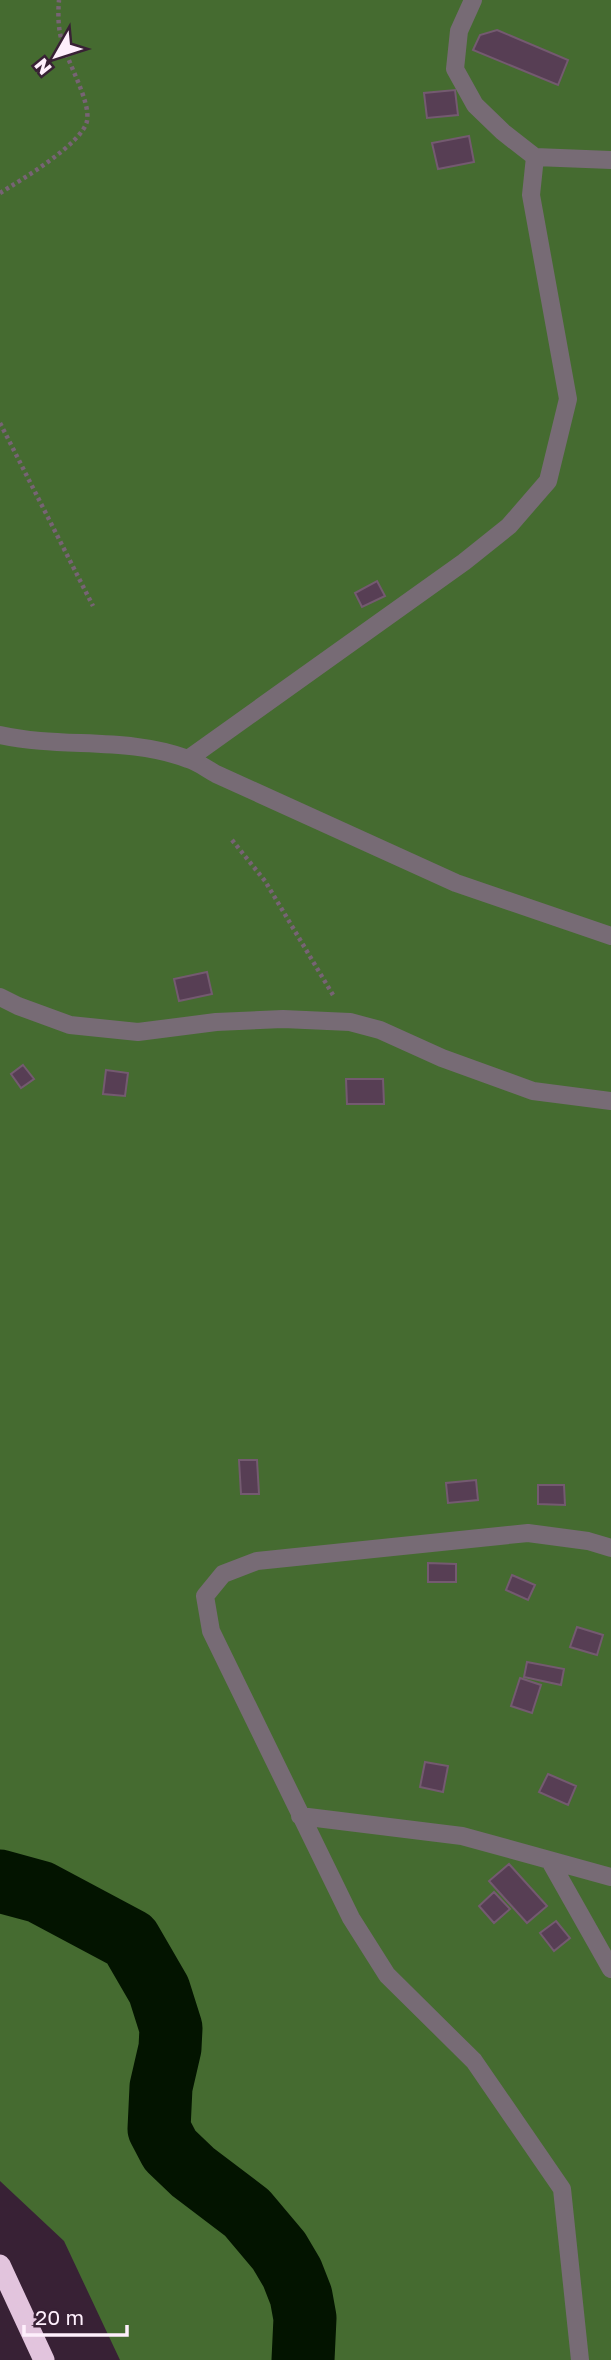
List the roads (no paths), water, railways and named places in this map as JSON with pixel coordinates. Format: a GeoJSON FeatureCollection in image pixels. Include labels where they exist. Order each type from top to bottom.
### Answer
{"type":"FeatureCollection","features":[{"type":"Feature","properties":{"kind":"highway"},"geometry":{"type":"LineString","coordinates":[[0,2265],[44,2360]]}},
{"type":"Feature","properties":{"kind":"street"},"geometry":{"type":"LineString","coordinates":[[473,0],[459,31],[455,69],[475,105],[535,157],[611,160]]}},
{"type":"Feature","properties":{"kind":"street"},"geometry":{"type":"LineString","coordinates":[[188,759],[464,562],[509,526],[548,481],[568,399],[531,195],[535,157]]}},
{"type":"Feature","properties":{"kind":"street"},"geometry":{"type":"LineString","coordinates":[[0,734],[29,741],[124,745],[188,759],[216,775],[456,883],[611,936]]}},
{"type":"Feature","properties":{"kind":"street"},"geometry":{"type":"LineString","coordinates":[[0,997],[70,1025],[138,1032],[243,1021],[350,1022],[380,1030],[442,1058],[533,1091],[611,1101]]}},
{"type":"Feature","properties":{"kind":"street"},"geometry":{"type":"LineString","coordinates":[[580,2360],[562,2189],[474,2061],[387,1975],[351,1918],[211,1630],[205,1596],[223,1574],[257,1561],[528,1533],[588,1541],[611,1548]]}},
{"type":"Feature","properties":{"kind":"street"},"geometry":{"type":"LineString","coordinates":[[300,1816],[462,1836],[611,1877]]}},
{"type":"Feature","properties":{"kind":"street"},"geometry":{"type":"LineString","coordinates":[[550,1861],[611,1969]]}},
{"type":"Feature","properties":{"kind":"waterway"},"geometry":{"type":"LineString","coordinates":[[0,1881],[40,1892],[130,1940],[159,1990],[171,2028],[170,2048],[161,2087],[159,2129],[170,2150],[193,2172],[247,2213],[279,2251],[301,2296],[305,2318],[303,2360]]}}]}
